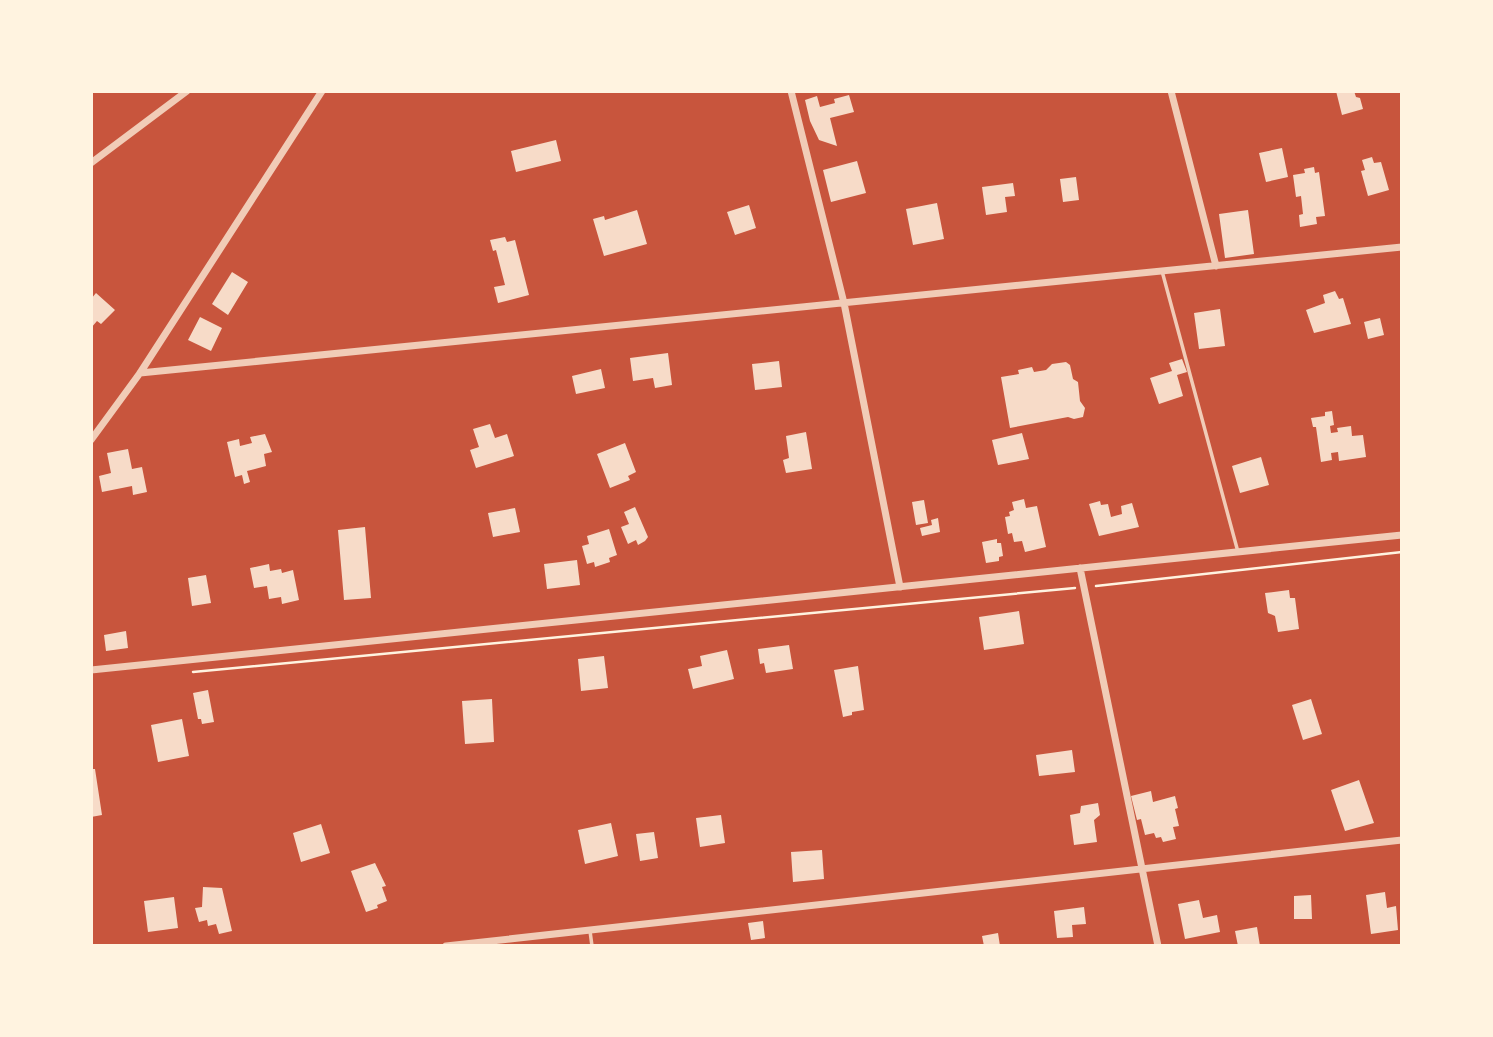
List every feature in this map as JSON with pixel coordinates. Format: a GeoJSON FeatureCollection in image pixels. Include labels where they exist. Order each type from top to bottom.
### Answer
{"type":"FeatureCollection","features":[{"type":"Feature","properties":{"kind":"street"},"geometry":{"type":"LineString","coordinates":[[91,163],[187,91]]}},
{"type":"Feature","properties":{"kind":"street"},"geometry":{"type":"LineString","coordinates":[[91,440],[140,373],[322,91]]}},
{"type":"Feature","properties":{"kind":"street"},"geometry":{"type":"LineString","coordinates":[[790,91],[844,303],[900,587]]}},
{"type":"Feature","properties":{"kind":"street"},"geometry":{"type":"LineString","coordinates":[[1171,91],[1216,266]]}},
{"type":"Feature","properties":{"kind":"street"},"geometry":{"type":"LineString","coordinates":[[140,373],[1402,247]]}},
{"type":"Feature","properties":{"kind":"street"},"geometry":{"type":"LineString","coordinates":[[91,670],[1402,535]]}},
{"type":"Feature","properties":{"kind":"street"},"geometry":{"type":"LineString","coordinates":[[1080,568],[1158,946]]}},
{"type":"Feature","properties":{"kind":"street"},"geometry":{"type":"LineString","coordinates":[[446,946],[1402,840]]}},
{"type":"Feature","properties":{"kind":"lane"},"geometry":{"type":"LineString","coordinates":[[1162,271],[1238,552]]}},
{"type":"Feature","properties":{"kind":"lane"},"geometry":{"type":"LineString","coordinates":[[590,930],[592,946]]}},
{"type":"Feature","properties":{"kind":"path"},"geometry":{"type":"LineString","coordinates":[[188,672],[1084,587],[1402,552]]}},
{"type":"Feature","properties":{"kind":"building"},"geometry":{"type":"Polygon","coordinates":[[[1336,91],[1354,91],[1356,97],[1360,98],[1363,109],[1342,115],[1336,91]]]}},
{"type":"Feature","properties":{"kind":"building"},"geometry":{"type":"Polygon","coordinates":[[[849,95],[854,112],[830,118],[837,146],[819,140],[810,121],[805,100],[817,96],[820,107],[849,95]]]}},
{"type":"Feature","properties":{"kind":"building"},"geometry":{"type":"Polygon","coordinates":[[[556,140],[561,161],[516,172],[511,151],[556,140]]]}},
{"type":"Feature","properties":{"kind":"building"},"geometry":{"type":"Polygon","coordinates":[[[1282,148],[1288,177],[1266,182],[1259,153],[1282,148]]]}},
{"type":"Feature","properties":{"kind":"building"},"geometry":{"type":"Polygon","coordinates":[[[1372,157],[1374,163],[1381,162],[1389,190],[1368,196],[1361,171],[1365,170],[1362,160],[1372,157]]]}},
{"type":"Feature","properties":{"kind":"building"},"geometry":{"type":"Polygon","coordinates":[[[857,161],[866,193],[831,202],[823,170],[857,161]]]}},
{"type":"Feature","properties":{"kind":"building"},"geometry":{"type":"Polygon","coordinates":[[[1314,167],[1315,173],[1319,172],[1325,216],[1316,217],[1317,224],[1300,227],[1299,215],[1303,214],[1301,196],[1296,197],[1293,175],[1305,173],[1304,169],[1314,167]]]}},
{"type":"Feature","properties":{"kind":"building"},"geometry":{"type":"Polygon","coordinates":[[[1076,177],[1079,200],[1063,202],[1060,179],[1076,177]]]}},
{"type":"Feature","properties":{"kind":"building"},"geometry":{"type":"Polygon","coordinates":[[[1013,183],[1015,196],[1005,197],[1007,212],[986,215],[982,187],[1013,183]]]}},
{"type":"Feature","properties":{"kind":"building"},"geometry":{"type":"Polygon","coordinates":[[[937,203],[944,239],[913,245],[906,209],[937,203]]]}},
{"type":"Feature","properties":{"kind":"building"},"geometry":{"type":"Polygon","coordinates":[[[749,205],[756,228],[735,235],[727,212],[749,205]]]}},
{"type":"Feature","properties":{"kind":"building"},"geometry":{"type":"Polygon","coordinates":[[[637,210],[647,244],[604,256],[593,219],[604,216],[605,220],[637,210]]]}},
{"type":"Feature","properties":{"kind":"building"},"geometry":{"type":"Polygon","coordinates":[[[1248,210],[1254,254],[1225,258],[1219,214],[1248,210]]]}},
{"type":"Feature","properties":{"kind":"building"},"geometry":{"type":"Polygon","coordinates":[[[505,237],[507,242],[515,240],[529,295],[498,303],[494,287],[505,285],[496,250],[493,251],[490,240],[505,237]]]}},
{"type":"Feature","properties":{"kind":"building"},"geometry":{"type":"Polygon","coordinates":[[[232,272],[248,282],[228,315],[212,304],[232,272]]]}},
{"type":"Feature","properties":{"kind":"building"},"geometry":{"type":"Polygon","coordinates":[[[1335,291],[1339,299],[1343,298],[1351,324],[1314,333],[1306,310],[1325,303],[1323,295],[1335,291]]]}},
{"type":"Feature","properties":{"kind":"building"},"geometry":{"type":"Polygon","coordinates":[[[96,293],[115,310],[101,324],[97,321],[91,328],[91,299],[96,293]]]}},
{"type":"Feature","properties":{"kind":"building"},"geometry":{"type":"Polygon","coordinates":[[[1220,309],[1225,346],[1199,349],[1194,313],[1220,309]]]}},
{"type":"Feature","properties":{"kind":"building"},"geometry":{"type":"Polygon","coordinates":[[[200,317],[222,328],[211,351],[188,340],[200,317]]]}},
{"type":"Feature","properties":{"kind":"building"},"geometry":{"type":"Polygon","coordinates":[[[1380,318],[1384,335],[1368,339],[1364,322],[1380,318]]]}},
{"type":"Feature","properties":{"kind":"building"},"geometry":{"type":"Polygon","coordinates":[[[668,353],[672,385],[655,388],[653,378],[633,381],[630,358],[668,353]]]}},
{"type":"Feature","properties":{"kind":"building"},"geometry":{"type":"Polygon","coordinates":[[[1182,359],[1187,372],[1177,375],[1183,396],[1159,404],[1150,378],[1172,371],[1169,363],[1182,359]]]}},
{"type":"Feature","properties":{"kind":"building"},"geometry":{"type":"Polygon","coordinates":[[[779,361],[782,387],[755,390],[752,364],[779,361]]]}},
{"type":"Feature","properties":{"kind":"building"},"geometry":{"type":"Polygon","coordinates":[[[1066,362],[1070,365],[1073,379],[1078,382],[1080,401],[1085,408],[1083,417],[1068,417],[1010,428],[1001,377],[1019,374],[1018,370],[1032,367],[1034,372],[1046,370],[1052,364],[1066,362]]]}},
{"type":"Feature","properties":{"kind":"building"},"geometry":{"type":"Polygon","coordinates":[[[601,369],[605,388],[576,394],[572,376],[601,369]]]}},
{"type":"Feature","properties":{"kind":"building"},"geometry":{"type":"Polygon","coordinates":[[[1332,411],[1334,425],[1330,426],[1331,433],[1338,432],[1337,428],[1351,426],[1352,436],[1363,435],[1366,457],[1339,461],[1338,452],[1331,453],[1332,460],[1321,462],[1316,427],[1313,427],[1311,418],[1325,416],[1325,412],[1332,411]]]}},
{"type":"Feature","properties":{"kind":"building"},"geometry":{"type":"Polygon","coordinates":[[[490,424],[495,438],[507,434],[514,456],[476,468],[470,450],[479,447],[473,429],[490,424]]]}},
{"type":"Feature","properties":{"kind":"building"},"geometry":{"type":"Polygon","coordinates":[[[806,432],[812,469],[786,473],[783,460],[789,458],[786,436],[806,432]]]}},
{"type":"Feature","properties":{"kind":"building"},"geometry":{"type":"Polygon","coordinates":[[[1022,433],[1029,459],[998,465],[992,440],[1022,433]]]}},
{"type":"Feature","properties":{"kind":"building"},"geometry":{"type":"Polygon","coordinates":[[[265,434],[272,452],[264,454],[266,466],[247,471],[250,482],[244,484],[242,475],[235,477],[227,442],[239,439],[240,446],[252,443],[250,437],[265,434]]]}},
{"type":"Feature","properties":{"kind":"building"},"geometry":{"type":"Polygon","coordinates":[[[625,443],[636,472],[628,476],[630,480],[610,488],[597,454],[625,443]]]}},
{"type":"Feature","properties":{"kind":"building"},"geometry":{"type":"Polygon","coordinates":[[[128,449],[132,469],[142,467],[147,492],[133,495],[132,486],[102,492],[99,476],[111,473],[107,453],[128,449]]]}},
{"type":"Feature","properties":{"kind":"building"},"geometry":{"type":"Polygon","coordinates":[[[1261,457],[1269,485],[1240,493],[1232,466],[1261,457]]]}},
{"type":"Feature","properties":{"kind":"building"},"geometry":{"type":"Polygon","coordinates":[[[1024,499],[1026,508],[1037,506],[1046,547],[1025,552],[1022,541],[1014,542],[1012,533],[1008,534],[1005,517],[1010,516],[1009,512],[1014,510],[1012,502],[1024,499]]]}},
{"type":"Feature","properties":{"kind":"building"},"geometry":{"type":"Polygon","coordinates":[[[924,500],[928,523],[916,525],[912,502],[924,500]]]}},
{"type":"Feature","properties":{"kind":"building"},"geometry":{"type":"Polygon","coordinates":[[[1100,501],[1101,505],[1108,504],[1111,517],[1122,514],[1121,506],[1132,503],[1139,527],[1099,536],[1089,504],[1100,501]]]}},
{"type":"Feature","properties":{"kind":"building"},"geometry":{"type":"Polygon","coordinates":[[[635,507],[648,537],[638,545],[636,540],[628,544],[621,527],[629,524],[624,512],[635,507]]]}},
{"type":"Feature","properties":{"kind":"building"},"geometry":{"type":"Polygon","coordinates":[[[515,508],[520,532],[493,537],[488,513],[515,508]]]}},
{"type":"Feature","properties":{"kind":"building"},"geometry":{"type":"Polygon","coordinates":[[[938,518],[940,532],[922,536],[920,528],[932,525],[931,520],[938,518]]]}},
{"type":"Feature","properties":{"kind":"building"},"geometry":{"type":"Polygon","coordinates":[[[365,527],[371,598],[344,600],[338,530],[365,527]]]}},
{"type":"Feature","properties":{"kind":"building"},"geometry":{"type":"Polygon","coordinates":[[[609,529],[617,555],[609,558],[610,562],[595,567],[594,562],[587,564],[582,546],[589,544],[587,536],[609,529]]]}},
{"type":"Feature","properties":{"kind":"building"},"geometry":{"type":"Polygon","coordinates":[[[997,539],[997,543],[1001,543],[1003,556],[999,557],[999,561],[986,563],[982,542],[997,539]]]}},
{"type":"Feature","properties":{"kind":"building"},"geometry":{"type":"Polygon","coordinates":[[[577,560],[580,585],[547,589],[544,564],[577,560]]]}},
{"type":"Feature","properties":{"kind":"building"},"geometry":{"type":"Polygon","coordinates":[[[269,564],[270,571],[281,569],[282,573],[293,570],[299,600],[282,604],[281,597],[269,599],[267,586],[254,588],[250,568],[269,564]]]}},
{"type":"Feature","properties":{"kind":"building"},"geometry":{"type":"Polygon","coordinates":[[[206,575],[211,603],[192,606],[188,578],[206,575]]]}},
{"type":"Feature","properties":{"kind":"building"},"geometry":{"type":"Polygon","coordinates":[[[1289,590],[1290,598],[1295,598],[1299,629],[1278,632],[1275,616],[1268,613],[1265,593],[1289,590]]]}},
{"type":"Feature","properties":{"kind":"building"},"geometry":{"type":"Polygon","coordinates":[[[1019,611],[1024,644],[984,650],[979,617],[1019,611]]]}},
{"type":"Feature","properties":{"kind":"building"},"geometry":{"type":"Polygon","coordinates":[[[126,631],[128,648],[106,651],[104,635],[126,631]]]}},
{"type":"Feature","properties":{"kind":"building"},"geometry":{"type":"Polygon","coordinates":[[[789,645],[793,669],[766,673],[764,663],[760,664],[758,649],[789,645]]]}},
{"type":"Feature","properties":{"kind":"building"},"geometry":{"type":"Polygon","coordinates":[[[727,650],[734,679],[693,689],[688,669],[702,666],[700,656],[727,650]]]}},
{"type":"Feature","properties":{"kind":"building"},"geometry":{"type":"Polygon","coordinates":[[[604,656],[608,688],[581,691],[578,659],[604,656]]]}},
{"type":"Feature","properties":{"kind":"building"},"geometry":{"type":"Polygon","coordinates":[[[858,666],[864,710],[843,717],[834,670],[858,666]]]}},
{"type":"Feature","properties":{"kind":"building"},"geometry":{"type":"Polygon","coordinates":[[[208,690],[214,722],[202,724],[201,719],[198,719],[193,693],[208,690]]]}},
{"type":"Feature","properties":{"kind":"building"},"geometry":{"type":"Polygon","coordinates":[[[492,699],[494,742],[465,744],[462,701],[492,699]]]}},
{"type":"Feature","properties":{"kind":"building"},"geometry":{"type":"Polygon","coordinates":[[[1311,699],[1322,734],[1303,740],[1292,705],[1311,699]]]}},
{"type":"Feature","properties":{"kind":"building"},"geometry":{"type":"Polygon","coordinates":[[[182,719],[189,756],[158,762],[151,725],[182,719]]]}},
{"type":"Feature","properties":{"kind":"building"},"geometry":{"type":"Polygon","coordinates":[[[1072,750],[1075,772],[1039,776],[1036,755],[1072,750]]]}},
{"type":"Feature","properties":{"kind":"building"},"geometry":{"type":"Polygon","coordinates":[[[91,769],[95,769],[102,815],[91,817],[91,769]]]}},
{"type":"Feature","properties":{"kind":"building"},"geometry":{"type":"Polygon","coordinates":[[[1359,780],[1374,823],[1345,831],[1331,790],[1359,780]]]}},
{"type":"Feature","properties":{"kind":"building"},"geometry":{"type":"Polygon","coordinates":[[[1151,791],[1153,802],[1175,796],[1179,826],[1173,827],[1176,839],[1163,842],[1161,837],[1156,838],[1154,833],[1145,835],[1141,819],[1137,820],[1131,796],[1151,791]]]}},
{"type":"Feature","properties":{"kind":"building"},"geometry":{"type":"Polygon","coordinates":[[[1098,803],[1100,815],[1094,820],[1097,842],[1074,845],[1070,815],[1080,813],[1081,806],[1098,803]]]}},
{"type":"Feature","properties":{"kind":"building"},"geometry":{"type":"Polygon","coordinates":[[[721,815],[725,843],[700,847],[696,818],[721,815]]]}},
{"type":"Feature","properties":{"kind":"building"},"geometry":{"type":"Polygon","coordinates":[[[611,823],[618,856],[585,864],[578,830],[611,823]]]}},
{"type":"Feature","properties":{"kind":"building"},"geometry":{"type":"Polygon","coordinates":[[[321,824],[330,853],[301,862],[293,833],[321,824]]]}},
{"type":"Feature","properties":{"kind":"building"},"geometry":{"type":"Polygon","coordinates":[[[654,832],[658,858],[640,861],[636,834],[654,832]]]}},
{"type":"Feature","properties":{"kind":"building"},"geometry":{"type":"Polygon","coordinates":[[[822,850],[824,879],[793,882],[791,852],[822,850]]]}},
{"type":"Feature","properties":{"kind":"building"},"geometry":{"type":"Polygon","coordinates":[[[375,863],[386,886],[382,887],[387,901],[366,912],[351,871],[375,863]]]}},
{"type":"Feature","properties":{"kind":"building"},"geometry":{"type":"Polygon","coordinates":[[[203,887],[222,888],[232,931],[219,934],[216,924],[208,926],[207,920],[199,922],[195,908],[202,907],[203,887]]]}},
{"type":"Feature","properties":{"kind":"building"},"geometry":{"type":"Polygon","coordinates":[[[1385,892],[1387,908],[1396,906],[1398,930],[1371,934],[1366,895],[1385,892]]]}},
{"type":"Feature","properties":{"kind":"building"},"geometry":{"type":"Polygon","coordinates":[[[1311,895],[1312,919],[1294,919],[1294,896],[1311,895]]]}},
{"type":"Feature","properties":{"kind":"building"},"geometry":{"type":"Polygon","coordinates":[[[174,897],[178,928],[148,932],[144,901],[174,897]]]}},
{"type":"Feature","properties":{"kind":"building"},"geometry":{"type":"Polygon","coordinates":[[[1199,900],[1203,918],[1217,915],[1220,932],[1185,939],[1178,904],[1199,900]]]}},
{"type":"Feature","properties":{"kind":"building"},"geometry":{"type":"Polygon","coordinates":[[[1084,907],[1086,924],[1072,925],[1073,937],[1057,938],[1054,911],[1084,907]]]}},
{"type":"Feature","properties":{"kind":"building"},"geometry":{"type":"Polygon","coordinates":[[[763,921],[765,938],[751,940],[748,923],[763,921]]]}},
{"type":"Feature","properties":{"kind":"building"},"geometry":{"type":"Polygon","coordinates":[[[1257,927],[1260,946],[1238,946],[1235,931],[1257,927]]]}},
{"type":"Feature","properties":{"kind":"building"},"geometry":{"type":"Polygon","coordinates":[[[998,933],[1000,946],[984,946],[982,936],[998,933]]]}}]}
